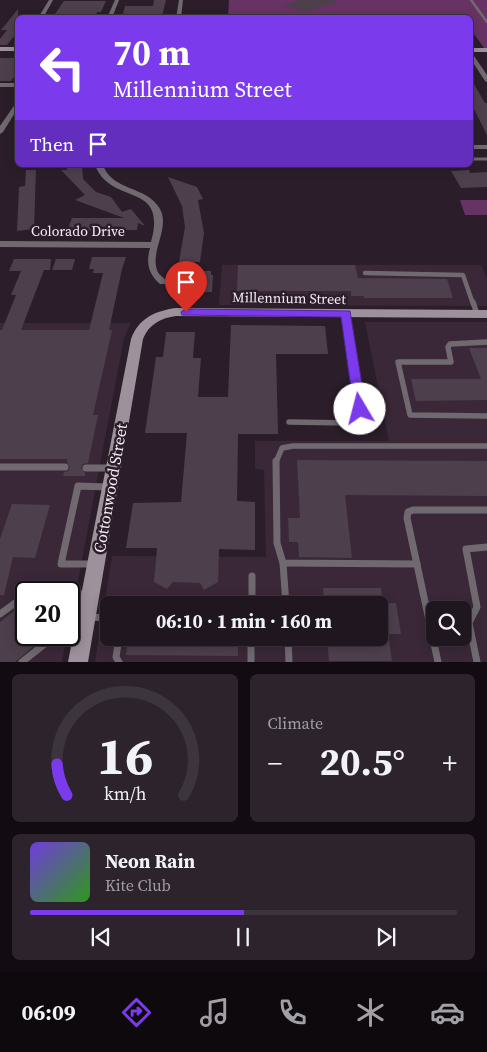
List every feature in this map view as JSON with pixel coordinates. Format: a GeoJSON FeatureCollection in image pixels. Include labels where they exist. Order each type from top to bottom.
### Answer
{"type":"FeatureCollection","features":[{"type":"Feature","properties":{"kind":"street"},"geometry":{"type":"LineString","coordinates":[[42,15],[51,0]]}},
{"type":"Feature","properties":{"kind":"street"},"geometry":{"type":"LineString","coordinates":[[110,15],[117,0]]}},
{"type":"Feature","properties":{"kind":"street"},"geometry":{"type":"LineString","coordinates":[[178,15],[181,0]]}},
{"type":"Feature","properties":{"kind":"street"},"geometry":{"type":"LineString","coordinates":[[0,49],[15,49]]}},
{"type":"Feature","properties":{"kind":"street"},"geometry":{"type":"LineString","coordinates":[[473,50],[487,50]]}},
{"type":"Feature","properties":{"kind":"street"},"geometry":{"type":"LineString","coordinates":[[473,59],[487,80]]}},
{"type":"Feature","properties":{"kind":"street"},"geometry":{"type":"LineString","coordinates":[[0,84],[15,84]]}},
{"type":"Feature","properties":{"kind":"street"},"geometry":{"type":"LineString","coordinates":[[0,132],[15,107]]}},
{"type":"Feature","properties":{"kind":"street"},"geometry":{"type":"LineString","coordinates":[[473,147],[487,147]]}},
{"type":"Feature","properties":{"kind":"street"},"geometry":{"type":"LineString","coordinates":[[100,167],[101,174],[109,181],[143,197],[157,210],[159,219],[151,268],[155,277],[162,282]]}},
{"type":"Feature","properties":{"kind":"street","name":"Colorado Drive"},"geometry":{"type":"LineString","coordinates":[[0,244],[155,245]]}},
{"type":"Feature","properties":{"kind":"street","name":"Millennium Street"},"geometry":{"type":"LineString","coordinates":[[152,319],[176,312],[482,314]]}},
{"type":"Feature","properties":{"kind":"street","name":"Cottonwood Street"},"geometry":{"type":"LineString","coordinates":[[78,662],[137,339],[139,332],[152,319]]}},
{"type":"Feature","properties":{"kind":"lane"},"geometry":{"type":"LineString","coordinates":[[472,0],[487,22]]}},
{"type":"Feature","properties":{"kind":"lane"},"geometry":{"type":"LineString","coordinates":[[473,159],[487,159]]}},
{"type":"Feature","properties":{"kind":"lane"},"geometry":{"type":"LineString","coordinates":[[365,274],[463,275],[482,314]]}},
{"type":"Feature","properties":{"kind":"lane"},"geometry":{"type":"LineString","coordinates":[[289,422],[352,423],[360,414],[346,314]]}},
{"type":"Feature","properties":{"kind":"lane"},"geometry":{"type":"LineString","coordinates":[[487,342],[450,344],[448,347],[452,362],[398,362],[410,415],[487,416]]}},
{"type":"Feature","properties":{"kind":"lane"},"geometry":{"type":"LineString","coordinates":[[285,596],[283,563],[276,543],[276,459],[282,448],[293,446],[487,446]]}},
{"type":"Feature","properties":{"kind":"lane"},"geometry":{"type":"LineString","coordinates":[[0,467],[65,468]]}},
{"type":"Feature","properties":{"kind":"lane"},"geometry":{"type":"LineString","coordinates":[[86,468],[114,468]]}},
{"type":"Feature","properties":{"kind":"lane"},"geometry":{"type":"LineString","coordinates":[[96,564],[61,564],[78,486],[110,487]]}},
{"type":"Feature","properties":{"kind":"lane"},"geometry":{"type":"LineString","coordinates":[[438,662],[407,518],[408,512],[413,510],[487,510]]}},
{"type":"Feature","properties":{"kind":"lane"},"geometry":{"type":"LineString","coordinates":[[478,662],[470,623],[477,607],[466,549],[487,547]]}},
{"type":"Feature","properties":{"kind":"lane"},"geometry":{"type":"LineString","coordinates":[[283,563],[417,564]]}},
{"type":"Feature","properties":{"kind":"lane"},"geometry":{"type":"LineString","coordinates":[[252,576],[252,596]]}},
{"type":"Feature","properties":{"kind":"lane"},"geometry":{"type":"LineString","coordinates":[[80,594],[90,594]]}},
{"type":"Feature","properties":{"kind":"lane"},"geometry":{"type":"LineString","coordinates":[[0,614],[15,603]]}},
{"type":"Feature","properties":{"kind":"lane"},"geometry":{"type":"LineString","coordinates":[[86,617],[100,618]]}},
{"type":"Feature","properties":{"kind":"lane"},"geometry":{"type":"LineString","coordinates":[[22,662],[42,646]]}},
{"type":"Feature","properties":{"kind":"lane"},"geometry":{"type":"LineString","coordinates":[[118,646],[116,657],[120,662]]}},
{"type":"Feature","properties":{"kind":"lane"},"geometry":{"type":"LineString","coordinates":[[251,662],[252,646]]}},
{"type":"Feature","properties":{"kind":"lane"},"geometry":{"type":"LineString","coordinates":[[288,646],[289,662]]}},
{"type":"Feature","properties":{"kind":"shaded area"},"geometry":{"type":"Polygon","coordinates":[[[229,0],[487,0],[487,48],[484,48],[473,32],[473,15],[228,15],[229,0]]]}},
{"type":"Feature","properties":{"kind":"shaded area"},"geometry":{"type":"Polygon","coordinates":[[[460,200],[487,200],[487,215],[465,215],[460,200]]]}},
{"type":"Feature","properties":{"kind":"shaded area"},"geometry":{"type":"Polygon","coordinates":[[[222,265],[481,265],[487,278],[487,306],[219,305],[222,265]]]}},
{"type":"Feature","properties":{"kind":"shaded area"},"geometry":{"type":"Polygon","coordinates":[[[365,322],[487,322],[487,662],[95,662],[100,631],[100,646],[388,646],[388,596],[106,596],[112,556],[266,557],[264,470],[255,469],[255,441],[389,441],[365,322]]]}},
{"type":"Feature","properties":{"kind":"shaded area"},"geometry":{"type":"Polygon","coordinates":[[[0,323],[131,323],[124,338],[78,581],[15,581],[15,646],[65,646],[62,662],[0,662],[0,323]]]}},
{"type":"Feature","properties":{"kind":"building"},"geometry":{"type":"Polygon","coordinates":[[[154,0],[166,0],[162,15],[123,15],[125,6],[153,6],[154,0]]]}},
{"type":"Feature","properties":{"kind":"building"},"geometry":{"type":"Polygon","coordinates":[[[300,0],[336,0],[336,2],[305,12],[283,5],[300,0]]]}},
{"type":"Feature","properties":{"kind":"building"},"geometry":{"type":"Polygon","coordinates":[[[64,1],[106,1],[101,12],[97,12],[96,15],[54,15],[64,1]]]}},
{"type":"Feature","properties":{"kind":"building"},"geometry":{"type":"Polygon","coordinates":[[[18,9],[18,15],[15,15],[15,35],[7,45],[0,45],[0,39],[7,30],[1,30],[18,9]]]}},
{"type":"Feature","properties":{"kind":"building"},"geometry":{"type":"Polygon","coordinates":[[[0,58],[15,58],[15,77],[11,81],[0,81],[0,58]]]}},
{"type":"Feature","properties":{"kind":"building"},"geometry":{"type":"Polygon","coordinates":[[[473,82],[485,103],[487,103],[487,135],[473,107],[473,82]]]}},
{"type":"Feature","properties":{"kind":"building"},"geometry":{"type":"Polygon","coordinates":[[[67,167],[82,167],[83,179],[96,192],[111,197],[122,212],[131,209],[145,226],[138,223],[137,230],[67,231],[72,218],[124,218],[75,200],[85,195],[61,170],[67,170],[67,167]]]}},
{"type":"Feature","properties":{"kind":"building"},"geometry":{"type":"Polygon","coordinates":[[[26,170],[36,170],[34,229],[17,231],[19,187],[25,186],[26,170]]]}},
{"type":"Feature","properties":{"kind":"building"},"geometry":{"type":"Polygon","coordinates":[[[469,170],[470,173],[487,172],[487,187],[461,188],[451,171],[469,170]]]}},
{"type":"Feature","properties":{"kind":"building"},"geometry":{"type":"Polygon","coordinates":[[[168,177],[197,187],[203,199],[198,200],[204,233],[200,262],[179,262],[185,227],[182,206],[168,177]]]}},
{"type":"Feature","properties":{"kind":"building"},"geometry":{"type":"Polygon","coordinates":[[[92,257],[126,257],[109,330],[112,330],[93,415],[98,415],[88,463],[83,464],[81,468],[85,476],[63,476],[64,472],[68,471],[70,467],[67,459],[0,459],[0,330],[2,330],[16,295],[11,295],[21,271],[9,271],[14,259],[51,259],[50,270],[44,270],[21,330],[89,330],[103,273],[93,273],[94,269],[89,269],[92,257]]]}},
{"type":"Feature","properties":{"kind":"building"},"geometry":{"type":"Polygon","coordinates":[[[56,259],[75,259],[72,270],[52,270],[56,259]]]}},
{"type":"Feature","properties":{"kind":"building"},"geometry":{"type":"Polygon","coordinates":[[[238,265],[355,265],[358,278],[447,279],[453,298],[364,298],[364,296],[351,296],[351,291],[237,291],[238,265]]]}},
{"type":"Feature","properties":{"kind":"building"},"geometry":{"type":"Polygon","coordinates":[[[193,271],[211,271],[211,275],[213,275],[212,292],[196,292],[197,284],[192,284],[193,271]]]}},
{"type":"Feature","properties":{"kind":"building"},"geometry":{"type":"Polygon","coordinates":[[[231,325],[325,326],[328,354],[276,354],[278,434],[238,434],[237,501],[255,502],[255,550],[219,549],[218,582],[204,590],[200,583],[173,582],[167,589],[154,582],[157,548],[126,548],[133,503],[181,502],[187,433],[145,433],[156,357],[163,357],[166,332],[195,332],[193,358],[201,358],[198,397],[228,397],[231,325]]]}},
{"type":"Feature","properties":{"kind":"building"},"geometry":{"type":"Polygon","coordinates":[[[469,348],[487,348],[487,400],[416,401],[411,379],[481,379],[469,348]]]}},
{"type":"Feature","properties":{"kind":"building"},"geometry":{"type":"Polygon","coordinates":[[[297,460],[487,461],[487,496],[345,495],[352,558],[299,557],[298,542],[289,542],[288,518],[300,518],[297,460]]]}},
{"type":"Feature","properties":{"kind":"building"},"geometry":{"type":"Polygon","coordinates":[[[12,504],[50,505],[35,558],[13,557],[4,595],[0,595],[0,539],[12,504]]]}},
{"type":"Feature","properties":{"kind":"building"},"geometry":{"type":"Polygon","coordinates":[[[323,588],[381,588],[382,596],[323,596],[323,588]]]}},
{"type":"Feature","properties":{"kind":"building"},"geometry":{"type":"Polygon","coordinates":[[[388,603],[396,603],[401,634],[388,634],[388,603]]]}},
{"type":"Feature","properties":{"kind":"building"},"geometry":{"type":"Polygon","coordinates":[[[15,610],[15,646],[34,646],[15,662],[0,662],[0,622],[15,610]]]}},
{"type":"Feature","properties":{"kind":"building"},"geometry":{"type":"Polygon","coordinates":[[[388,634],[392,661],[329,661],[328,646],[388,646],[388,634]]]}},
{"type":"Feature","properties":{"kind":"building"},"geometry":{"type":"Polygon","coordinates":[[[127,646],[238,646],[238,656],[126,655],[127,646]]]}},
{"type":"Feature","properties":{"kind":"route"},"geometry":{"type":"LineString","coordinates":[[186,312],[346,314],[360,409]]}}]}
